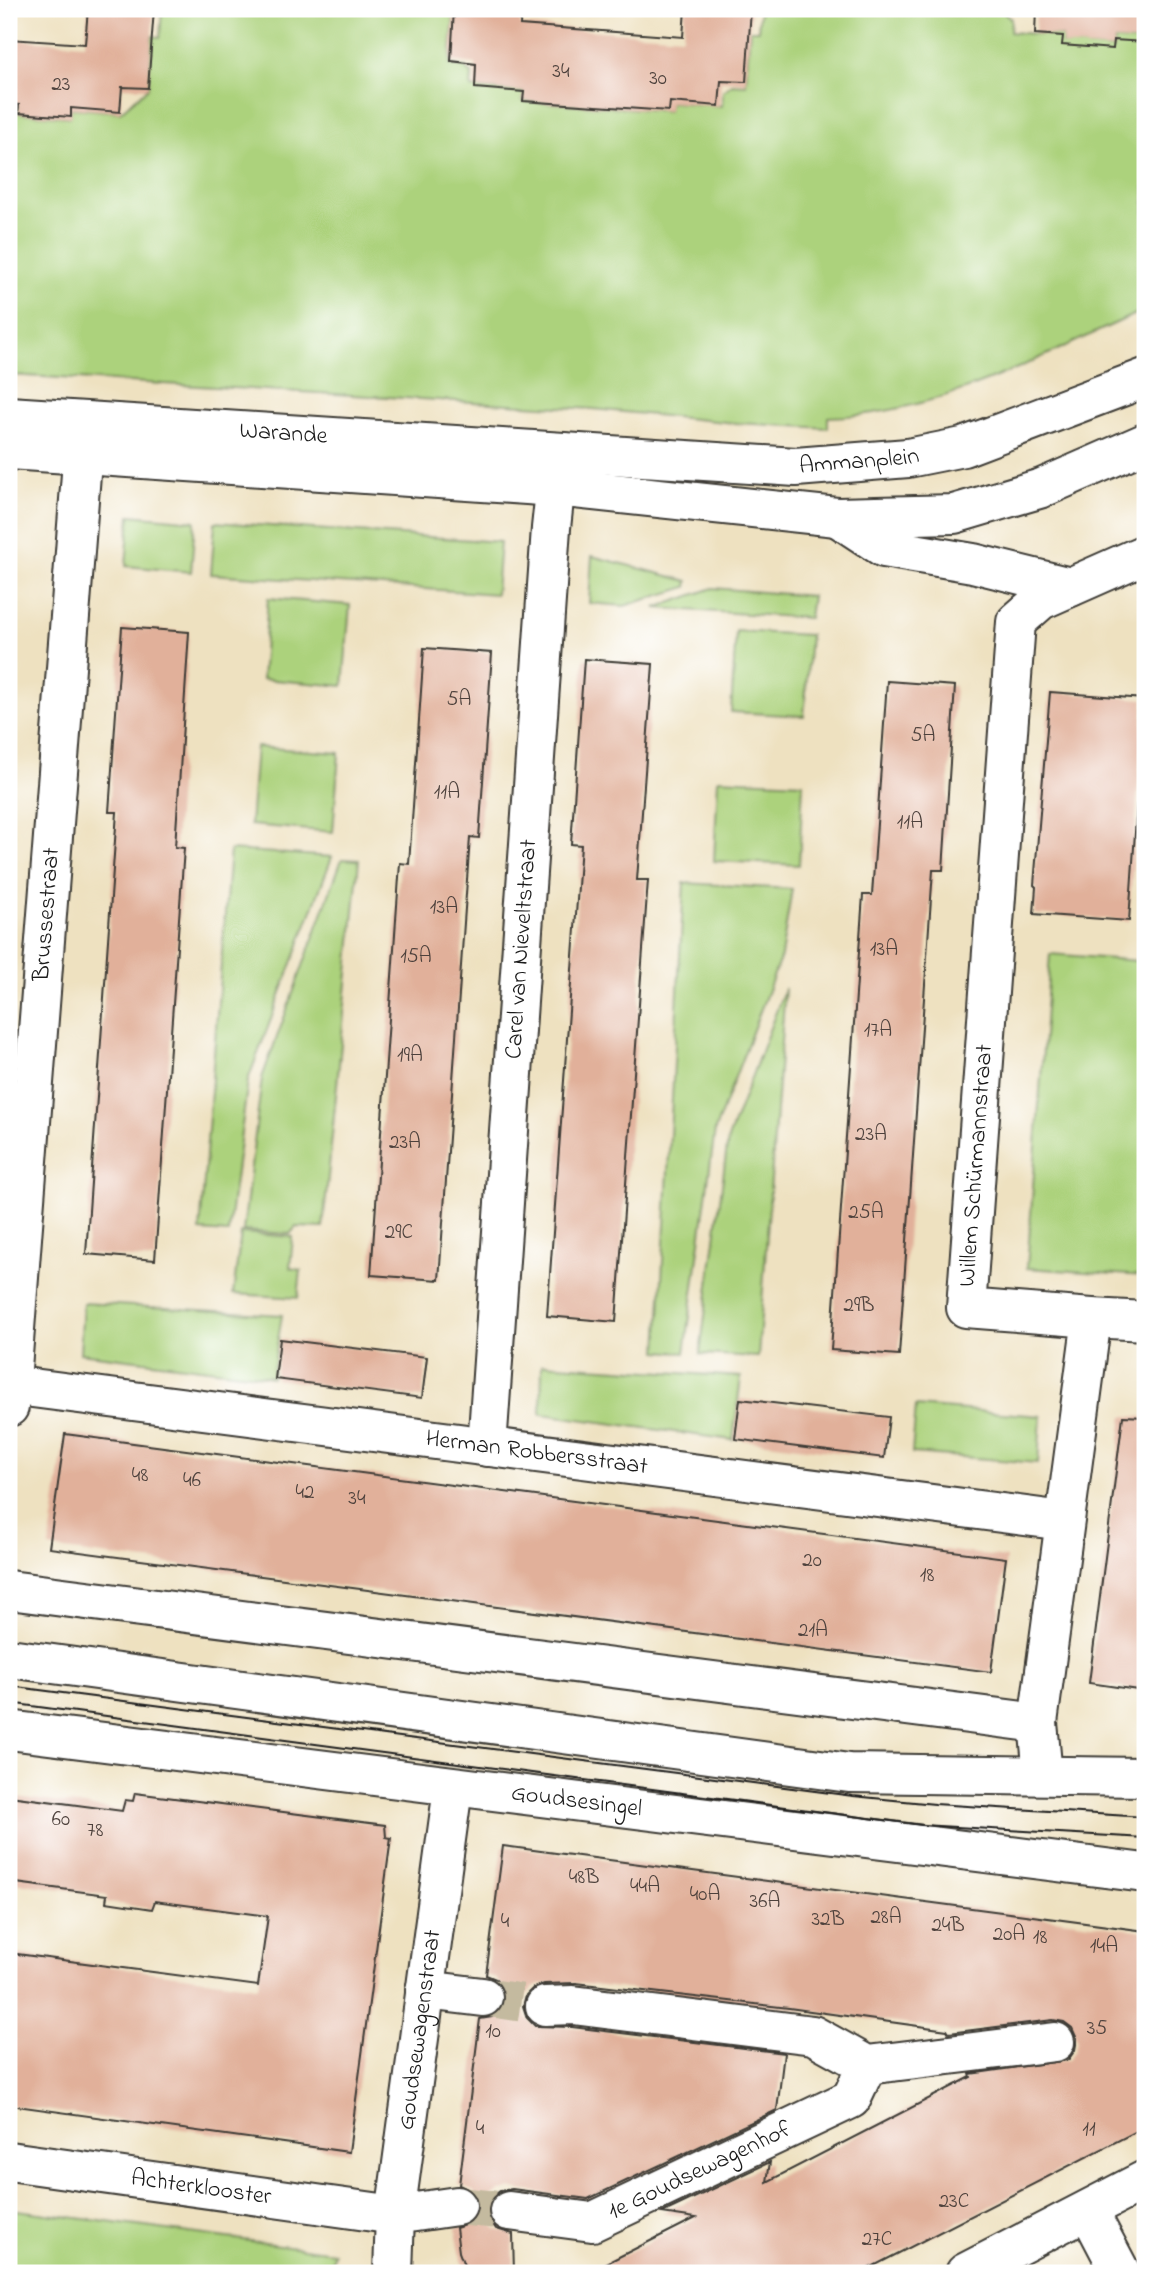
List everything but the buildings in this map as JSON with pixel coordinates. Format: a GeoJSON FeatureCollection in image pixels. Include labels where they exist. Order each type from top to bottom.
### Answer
{"type":"FeatureCollection","features":[{"type":"Feature","properties":{"kind":"street","name":"Ammanplein"},"geometry":{"type":"LineString","coordinates":[[558,469],[796,467],[908,458],[963,447],[1145,378]]}},
{"type":"Feature","properties":{"kind":"street","name":"Warande"},"geometry":{"type":"LineString","coordinates":[[9,416],[84,439]]}},
{"type":"Feature","properties":{"kind":"street","name":"Warande"},"geometry":{"type":"LineString","coordinates":[[9,450],[84,439],[558,469]]}},
{"type":"Feature","properties":{"kind":"street","name":"Brussestraat"},"geometry":{"type":"LineString","coordinates":[[10,1392],[84,439]]}},
{"type":"Feature","properties":{"kind":"street","name":"Ammanplein"},"geometry":{"type":"LineString","coordinates":[[558,469],[837,517],[954,514],[1042,488],[1145,443]]}},
{"type":"Feature","properties":{"kind":"street","name":"Carel van Nieveltstraat"},"geometry":{"type":"LineString","coordinates":[[487,1447],[551,528],[558,469]]}},
{"type":"Feature","properties":{"kind":"street","name":"Ammanplein"},"geometry":{"type":"LineString","coordinates":[[837,517],[884,548],[1086,579]]}},
{"type":"Feature","properties":{"kind":"street"},"geometry":{"type":"LineString","coordinates":[[1086,579],[1145,554]]}},
{"type":"Feature","properties":{"kind":"street","name":"Willem Schürmannstraat"},"geometry":{"type":"LineString","coordinates":[[1086,579],[1041,600],[1016,622],[965,1308],[1145,1321]]}},
{"type":"Feature","properties":{"kind":"street"},"geometry":{"type":"LineString","coordinates":[[1043,1775],[1038,1723],[1092,1318]]}},
{"type":"Feature","properties":{"kind":"street","name":"Herman Robbersstraat"},"geometry":{"type":"LineString","coordinates":[[10,1392],[487,1447],[1064,1521]]}},
{"type":"Feature","properties":{"kind":"street"},"geometry":{"type":"LineString","coordinates":[[9,1590],[1038,1723]]}},
{"type":"Feature","properties":{"kind":"street"},"geometry":{"type":"LineString","coordinates":[[9,1658],[849,1773],[1145,1777]]}},
{"type":"Feature","properties":{"kind":"street","name":"Goudsesingel"},"geometry":{"type":"LineString","coordinates":[[9,1730],[453,1788],[926,1843],[1145,1873]]}},
{"type":"Feature","properties":{"kind":"street","name":"Goudsewagenstraat"},"geometry":{"type":"LineString","coordinates":[[393,2273],[395,2215],[453,1788]]}},
{"type":"Feature","properties":{"kind":"street"},"geometry":{"type":"LineString","coordinates":[[425,1990],[483,1997]]}},
{"type":"Feature","properties":{"kind":"street"},"geometry":{"type":"LineString","coordinates":[[545,2006],[573,2005],[813,2035],[867,2065],[1055,2042]]}},
{"type":"Feature","properties":{"kind":"street","name":"1e Goudsewagenhof"},"geometry":{"type":"LineString","coordinates":[[509,2211],[592,2222],[851,2099],[867,2065]]}},
{"type":"Feature","properties":{"kind":"street","name":"Achterklooster"},"geometry":{"type":"LineString","coordinates":[[9,2161],[395,2215]]}},
{"type":"Feature","properties":{"kind":"street"},"geometry":{"type":"LineString","coordinates":[[965,2273],[1145,2180]]}},
{"type":"Feature","properties":{"kind":"street"},"geometry":{"type":"LineString","coordinates":[[395,2215],[457,2206]]}},
{"type":"Feature","properties":{"kind":"street"},"geometry":{"type":"LineString","coordinates":[[1088,2210],[1121,2273]]}},
{"type":"Feature","properties":{"kind":"green space"},"geometry":{"type":"Polygon","coordinates":[[[162,9],[454,10],[450,65],[464,67],[472,74],[471,88],[524,92],[523,101],[668,111],[670,102],[722,106],[723,91],[732,84],[746,85],[750,30],[758,30],[760,9],[1002,10],[1011,19],[1010,32],[1063,36],[1062,44],[1113,49],[1114,40],[1145,42],[1145,310],[1030,363],[951,394],[870,414],[828,417],[828,428],[735,423],[593,409],[9,375],[9,104],[19,105],[19,113],[70,117],[71,108],[120,112],[148,88],[152,36],[160,37],[162,9]]]}},
{"type":"Feature","properties":{"kind":"green space"},"geometry":{"type":"Polygon","coordinates":[[[130,515],[195,521],[191,572],[126,566],[130,515]]]}},
{"type":"Feature","properties":{"kind":"green space"},"geometry":{"type":"Polygon","coordinates":[[[215,522],[500,542],[496,594],[211,574],[215,522]]]}},
{"type":"Feature","properties":{"kind":"green space"},"geometry":{"type":"Polygon","coordinates":[[[592,556],[688,581],[687,587],[624,606],[589,603],[592,556]]]}},
{"type":"Feature","properties":{"kind":"green space"},"geometry":{"type":"Polygon","coordinates":[[[713,588],[812,596],[809,618],[655,608],[713,588]]]}},
{"type":"Feature","properties":{"kind":"green space"},"geometry":{"type":"Polygon","coordinates":[[[268,598],[350,605],[343,686],[262,679],[268,598]]]}},
{"type":"Feature","properties":{"kind":"green space"},"geometry":{"type":"Polygon","coordinates":[[[736,631],[810,635],[804,716],[731,712],[736,631]]]}},
{"type":"Feature","properties":{"kind":"green space"},"geometry":{"type":"Polygon","coordinates":[[[256,747],[339,753],[333,832],[250,825],[256,747]]]}},
{"type":"Feature","properties":{"kind":"green space"},"geometry":{"type":"Polygon","coordinates":[[[718,779],[803,783],[799,865],[714,861],[718,779]]]}},
{"type":"Feature","properties":{"kind":"green space"},"geometry":{"type":"Polygon","coordinates":[[[230,850],[332,857],[248,1080],[228,1233],[200,1231],[230,850]]]}},
{"type":"Feature","properties":{"kind":"green space"},"geometry":{"type":"Polygon","coordinates":[[[342,859],[359,860],[323,1228],[296,1227],[290,1234],[243,1231],[262,1078],[342,859]]]}},
{"type":"Feature","properties":{"kind":"green space"},"geometry":{"type":"Polygon","coordinates":[[[684,883],[792,889],[781,956],[715,1130],[685,1353],[658,1351],[684,883]]]}},
{"type":"Feature","properties":{"kind":"green space"},"geometry":{"type":"Polygon","coordinates":[[[1050,954],[1139,961],[1145,959],[1145,1276],[1027,1268],[1050,954]]]}},
{"type":"Feature","properties":{"kind":"green space"},"geometry":{"type":"Polygon","coordinates":[[[785,988],[758,1357],[700,1354],[728,1139],[785,988]]]}},
{"type":"Feature","properties":{"kind":"green space"},"geometry":{"type":"Polygon","coordinates":[[[241,1233],[293,1237],[290,1268],[301,1270],[298,1298],[233,1294],[241,1233]]]}},
{"type":"Feature","properties":{"kind":"green space"},"geometry":{"type":"Polygon","coordinates":[[[83,1303],[282,1315],[272,1377],[80,1353],[83,1303]]]}},
{"type":"Feature","properties":{"kind":"green space"},"geometry":{"type":"Polygon","coordinates":[[[542,1364],[741,1377],[733,1440],[541,1414],[542,1364]]]}},
{"type":"Feature","properties":{"kind":"green space"},"geometry":{"type":"Polygon","coordinates":[[[916,1406],[1041,1416],[1038,1463],[912,1453],[916,1406]]]}},
{"type":"Feature","properties":{"kind":"green space"},"geometry":{"type":"Polygon","coordinates":[[[9,2209],[334,2252],[330,2273],[9,2273],[9,2209]]]}},
{"type":"Feature","properties":{"kind":"tunnel"},"geometry":{"type":"LineString","coordinates":[[483,1997],[545,2006]]}},
{"type":"Feature","properties":{"kind":"tunnel"},"geometry":{"type":"LineString","coordinates":[[457,2206],[509,2211]]}},
{"type":"Feature","properties":{"kind":"tram line"},"geometry":{"type":"LineString","coordinates":[[9,1686],[853,1796],[1145,1817]]}},
{"type":"Feature","properties":{"kind":"tram line"},"geometry":{"type":"LineString","coordinates":[[9,1703],[921,1825],[1145,1838]]}}]}
